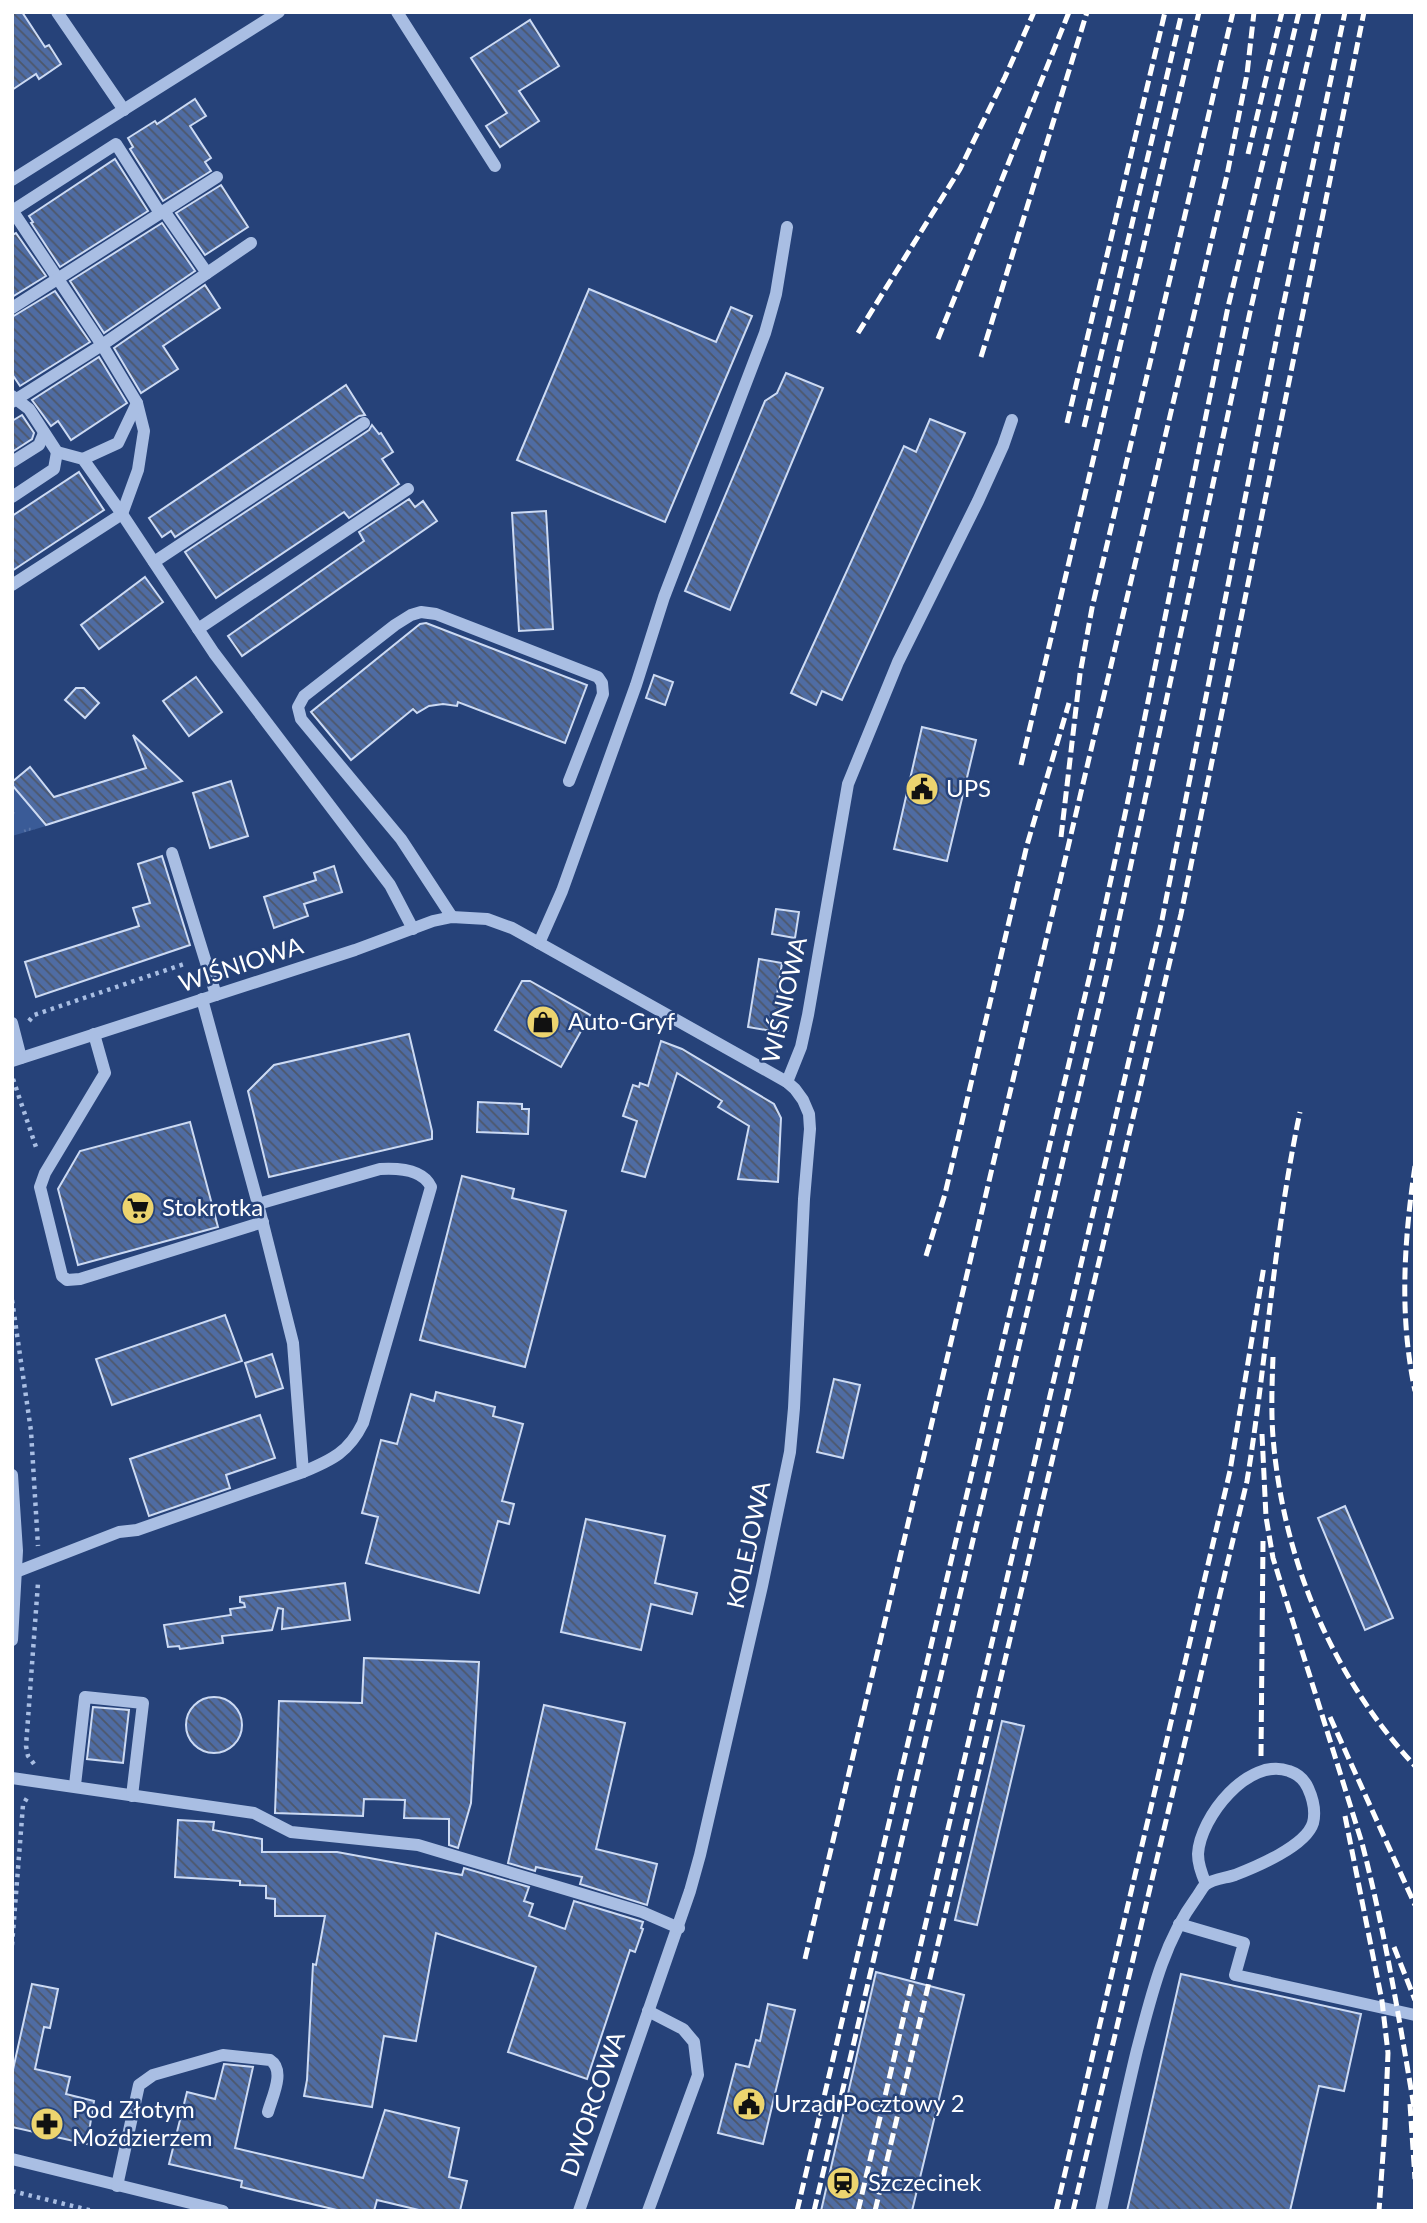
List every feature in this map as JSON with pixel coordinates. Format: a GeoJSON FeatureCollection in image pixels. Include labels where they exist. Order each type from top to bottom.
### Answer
{"type":"FeatureCollection","features":[{"type":"Feature","properties":{"kind":"street"},"geometry":{"type":"LineString","coordinates":[[57,12],[124,110]]}},
{"type":"Feature","properties":{"kind":"street"},"geometry":{"type":"LineString","coordinates":[[12,180],[279,12]]}},
{"type":"Feature","properties":{"kind":"street"},"geometry":{"type":"LineString","coordinates":[[397,12],[495,166]]}},
{"type":"Feature","properties":{"kind":"street"},"geometry":{"type":"LineString","coordinates":[[102,123],[207,273]]}},
{"type":"Feature","properties":{"kind":"street"},"geometry":{"type":"LineString","coordinates":[[12,585],[122,514],[138,470],[144,431],[137,403],[102,345],[12,211],[116,144]]}},
{"type":"Feature","properties":{"kind":"street"},"geometry":{"type":"LineString","coordinates":[[12,308],[217,177]]}},
{"type":"Feature","properties":{"kind":"street"},"geometry":{"type":"LineString","coordinates":[[539,943],[562,891],[636,685],[664,597],[765,333],[776,294],[787,227]]}},
{"type":"Feature","properties":{"kind":"street"},"geometry":{"type":"LineString","coordinates":[[251,243],[102,345],[13,399],[29,409],[57,452],[83,459],[198,629],[390,885],[413,929]]}},
{"type":"Feature","properties":{"kind":"street"},"geometry":{"type":"LineString","coordinates":[[83,459],[118,443],[137,403]]}},
{"type":"Feature","properties":{"kind":"street","name":"WIŚNIOWA"},"geometry":{"type":"LineString","coordinates":[[17,1059],[355,950],[433,921],[452,918],[487,919],[512,928],[787,1082],[801,1047],[808,1014],[848,785],[898,662],[978,502],[1012,420]]}},
{"type":"Feature","properties":{"kind":"street"},"geometry":{"type":"LineString","coordinates":[[154,562],[363,423]]}},
{"type":"Feature","properties":{"kind":"street"},"geometry":{"type":"LineString","coordinates":[[12,463],[39,444],[44,433]]}},
{"type":"Feature","properties":{"kind":"street"},"geometry":{"type":"LineString","coordinates":[[12,497],[54,469],[57,452]]}},
{"type":"Feature","properties":{"kind":"street"},"geometry":{"type":"LineString","coordinates":[[198,629],[408,489]]}},
{"type":"Feature","properties":{"kind":"street"},"geometry":{"type":"LineString","coordinates":[[452,918],[401,839],[301,719],[298,708],[300,701],[395,625],[421,612],[436,614],[598,677],[602,683],[603,694],[569,781]]}},
{"type":"Feature","properties":{"kind":"street"},"geometry":{"type":"LineString","coordinates":[[172,853],[216,995]]}},
{"type":"Feature","properties":{"kind":"street"},"geometry":{"type":"LineString","coordinates":[[202,999],[293,1343],[303,1472]]}},
{"type":"Feature","properties":{"kind":"street"},"geometry":{"type":"LineString","coordinates":[[12,1023],[16,1036],[17,1059]]}},
{"type":"Feature","properties":{"kind":"street"},"geometry":{"type":"LineString","coordinates":[[94,1034],[105,1073],[45,1173],[40,1187],[62,1276],[67,1280],[80,1279],[263,1222]]}},
{"type":"Feature","properties":{"kind":"street","name":"KOLEJOWA"},"geometry":{"type":"LineString","coordinates":[[648,2011],[679,1928],[701,1855],[790,1452],[810,1129],[809,1114],[803,1100],[787,1082]]}},
{"type":"Feature","properties":{"kind":"street"},"geometry":{"type":"LineString","coordinates":[[16,1572],[119,1532],[136,1530],[303,1472],[327,1462],[344,1451],[356,1438],[363,1423],[431,1187],[428,1180],[422,1176],[396,1168],[380,1169],[258,1204]]}},
{"type":"Feature","properties":{"kind":"street"},"geometry":{"type":"LineString","coordinates":[[12,1475],[16,1515],[12,1640]]}},
{"type":"Feature","properties":{"kind":"street"},"geometry":{"type":"LineString","coordinates":[[75,1785],[85,1697],[143,1703],[132,1796]]}},
{"type":"Feature","properties":{"kind":"street"},"geometry":{"type":"LineString","coordinates":[[1101,2211],[1156,1976],[1179,1924],[1206,1884],[1264,1864],[1299,1840],[1312,1826],[1315,1809],[1306,1781],[1280,1767],[1260,1772],[1228,1794],[1209,1817],[1200,1835],[1198,1856],[1206,1884]]}},
{"type":"Feature","properties":{"kind":"street"},"geometry":{"type":"LineString","coordinates":[[12,1777],[254,1813],[291,1832],[418,1845],[642,1912],[679,1928]]}},
{"type":"Feature","properties":{"kind":"street"},"geometry":{"type":"LineString","coordinates":[[1179,1924],[1244,1943],[1235,1975],[1415,2015]]}},
{"type":"Feature","properties":{"kind":"street"},"geometry":{"type":"LineString","coordinates":[[648,2011],[683,2029],[694,2042],[698,2075],[648,2211]]}},
{"type":"Feature","properties":{"kind":"street","name":"DWORCOWA"},"geometry":{"type":"LineString","coordinates":[[579,2211],[648,2011]]}},
{"type":"Feature","properties":{"kind":"street"},"geometry":{"type":"LineString","coordinates":[[117,2186],[139,2085],[153,2075],[223,2055],[270,2060],[278,2071],[268,2112]]}},
{"type":"Feature","properties":{"kind":"street"},"geometry":{"type":"LineString","coordinates":[[12,2159],[223,2211]]}},
{"type":"Feature","properties":{"kind":"path"},"geometry":{"type":"LineString","coordinates":[[16,1036],[34,1015],[205,957]]}},
{"type":"Feature","properties":{"kind":"path"},"geometry":{"type":"LineString","coordinates":[[12,1078],[45,1173]]}},
{"type":"Feature","properties":{"kind":"path"},"geometry":{"type":"LineString","coordinates":[[12,1945],[23,1805],[34,1793]]}},
{"type":"Feature","properties":{"kind":"path"},"geometry":{"type":"LineString","coordinates":[[12,2191],[93,2211]]}},
{"type":"Feature","properties":{"kind":"green space"},"geometry":{"type":"Polygon","coordinates":[[[12,785],[46,826],[12,836],[12,785]]]}},
{"type":"Feature","properties":{"kind":"building"},"geometry":{"type":"Polygon","coordinates":[[[12,12],[22,12],[45,47],[49,45],[61,64],[39,79],[36,74],[12,90],[12,12]]]}},
{"type":"Feature","properties":{"kind":"building"},"geometry":{"type":"Polygon","coordinates":[[[530,20],[559,66],[519,91],[539,121],[500,147],[486,126],[507,113],[471,58],[530,20]]]}},
{"type":"Feature","properties":{"kind":"building"},"geometry":{"type":"Polygon","coordinates":[[[195,99],[206,116],[190,126],[211,158],[205,162],[211,171],[163,201],[130,149],[133,147],[128,138],[155,121],[157,124],[195,99]]]}},
{"type":"Feature","properties":{"kind":"building"},"geometry":{"type":"Polygon","coordinates":[[[115,159],[148,211],[60,267],[29,216],[115,159]]]}},
{"type":"Feature","properties":{"kind":"building"},"geometry":{"type":"Polygon","coordinates":[[[221,185],[248,227],[205,255],[176,213],[221,185]]]}},
{"type":"Feature","properties":{"kind":"building"},"geometry":{"type":"Polygon","coordinates":[[[162,223],[195,271],[104,333],[70,281],[162,223]]]}},
{"type":"Feature","properties":{"kind":"building"},"geometry":{"type":"Polygon","coordinates":[[[16,233],[46,276],[12,297],[12,235],[16,233]]]}},
{"type":"Feature","properties":{"kind":"building"},"geometry":{"type":"Polygon","coordinates":[[[205,285],[220,308],[163,346],[178,369],[141,393],[114,348],[205,285]]]}},
{"type":"Feature","properties":{"kind":"building"},"geometry":{"type":"Polygon","coordinates":[[[589,289],[716,342],[731,307],[752,316],[665,522],[517,460],[589,289]]]}},
{"type":"Feature","properties":{"kind":"building"},"geometry":{"type":"Polygon","coordinates":[[[55,291],[90,342],[20,386],[12,374],[12,317],[55,291]]]}},
{"type":"Feature","properties":{"kind":"building"},"geometry":{"type":"Polygon","coordinates":[[[99,357],[127,403],[71,440],[58,421],[51,426],[32,400],[99,357]]]}},
{"type":"Feature","properties":{"kind":"building"},"geometry":{"type":"Polygon","coordinates":[[[786,373],[823,388],[730,610],[685,591],[765,401],[777,393],[786,373]]]}},
{"type":"Feature","properties":{"kind":"building"},"geometry":{"type":"Polygon","coordinates":[[[346,385],[365,415],[359,416],[175,537],[171,531],[162,537],[149,518],[346,385]]]}},
{"type":"Feature","properties":{"kind":"building"},"geometry":{"type":"Polygon","coordinates":[[[22,415],[34,433],[32,439],[12,452],[12,421],[22,415]]]}},
{"type":"Feature","properties":{"kind":"building"},"geometry":{"type":"Polygon","coordinates":[[[930,419],[965,433],[842,700],[822,691],[816,705],[791,693],[904,446],[916,452],[930,419]]]}},
{"type":"Feature","properties":{"kind":"building"},"geometry":{"type":"Polygon","coordinates":[[[372,425],[381,433],[393,452],[382,459],[399,484],[349,518],[344,512],[216,598],[185,552],[369,430],[372,425]]]}},
{"type":"Feature","properties":{"kind":"building"},"geometry":{"type":"Polygon","coordinates":[[[79,472],[104,510],[12,571],[12,516],[79,472]]]}},
{"type":"Feature","properties":{"kind":"building"},"geometry":{"type":"Polygon","coordinates":[[[409,499],[415,507],[423,501],[437,521],[242,656],[228,636],[364,541],[359,532],[409,499]]]}},
{"type":"Feature","properties":{"kind":"building"},"geometry":{"type":"Polygon","coordinates":[[[546,511],[553,629],[519,631],[512,513],[546,511]]]}},
{"type":"Feature","properties":{"kind":"building"},"geometry":{"type":"Polygon","coordinates":[[[145,577],[163,602],[99,649],[81,625],[145,577]]]}},
{"type":"Feature","properties":{"kind":"building"},"geometry":{"type":"Polygon","coordinates":[[[426,623],[587,685],[565,743],[458,702],[457,706],[429,706],[417,713],[413,709],[351,760],[311,712],[420,624],[426,623]]]}},
{"type":"Feature","properties":{"kind":"building"},"geometry":{"type":"Polygon","coordinates":[[[654,675],[673,682],[665,705],[646,698],[654,675]]]}},
{"type":"Feature","properties":{"kind":"building"},"geometry":{"type":"Polygon","coordinates":[[[196,677],[222,712],[189,736],[163,701],[196,677]]]}},
{"type":"Feature","properties":{"kind":"building"},"geometry":{"type":"Polygon","coordinates":[[[76,688],[84,688],[99,703],[85,718],[65,700],[76,688]]]}},
{"type":"Feature","properties":{"kind":"building"},"geometry":{"type":"Polygon","coordinates":[[[922,727],[976,740],[947,861],[894,849],[922,727]]]}},
{"type":"Feature","properties":{"kind":"building"},"geometry":{"type":"Polygon","coordinates":[[[133,735],[182,781],[46,825],[12,785],[12,782],[30,767],[54,797],[146,768],[133,735]]]}},
{"type":"Feature","properties":{"kind":"building"},"geometry":{"type":"Polygon","coordinates":[[[231,781],[248,836],[210,848],[193,793],[231,781]]]}},
{"type":"Feature","properties":{"kind":"building"},"geometry":{"type":"Polygon","coordinates":[[[162,856],[190,945],[36,997],[25,962],[139,926],[133,908],[150,903],[138,864],[162,856]]]}},
{"type":"Feature","properties":{"kind":"building"},"geometry":{"type":"Polygon","coordinates":[[[334,866],[342,892],[304,904],[308,916],[274,928],[264,897],[316,880],[314,873],[334,866]]]}},
{"type":"Feature","properties":{"kind":"building"},"geometry":{"type":"Polygon","coordinates":[[[776,909],[799,912],[795,938],[772,934],[776,909]]]}},
{"type":"Feature","properties":{"kind":"building"},"geometry":{"type":"Polygon","coordinates":[[[759,959],[782,963],[776,1001],[783,1002],[778,1032],[748,1027],[759,959]]]}},
{"type":"Feature","properties":{"kind":"building","name":"Auto-Gryf"},"geometry":{"type":"Polygon","coordinates":[[[522,981],[530,981],[590,1015],[561,1067],[495,1030],[522,981]]]}},
{"type":"Feature","properties":{"kind":"building"},"geometry":{"type":"Polygon","coordinates":[[[409,1034],[432,1139],[269,1177],[248,1091],[274,1065],[409,1034]]]}},
{"type":"Feature","properties":{"kind":"building"},"geometry":{"type":"Polygon","coordinates":[[[661,1041],[682,1049],[774,1104],[781,1118],[778,1182],[738,1179],[749,1126],[718,1107],[722,1101],[677,1073],[645,1177],[622,1171],[637,1121],[623,1116],[633,1085],[639,1087],[640,1083],[648,1086],[661,1041]]]}},
{"type":"Feature","properties":{"kind":"building"},"geometry":{"type":"Polygon","coordinates":[[[478,1102],[522,1104],[522,1109],[529,1109],[528,1134],[477,1132],[478,1102]]]}},
{"type":"Feature","properties":{"kind":"building","name":"Stokrotka"},"geometry":{"type":"Polygon","coordinates":[[[190,1122],[218,1227],[78,1265],[58,1189],[80,1151],[190,1122]]]}},
{"type":"Feature","properties":{"kind":"building"},"geometry":{"type":"Polygon","coordinates":[[[462,1176],[514,1189],[512,1198],[566,1211],[525,1367],[420,1340],[462,1176]]]}},
{"type":"Feature","properties":{"kind":"building"},"geometry":{"type":"Polygon","coordinates":[[[225,1315],[242,1361],[112,1405],[96,1359],[225,1315]]]}},
{"type":"Feature","properties":{"kind":"building"},"geometry":{"type":"Polygon","coordinates":[[[272,1354],[283,1388],[256,1397],[245,1363],[272,1354]]]}},
{"type":"Feature","properties":{"kind":"building"},"geometry":{"type":"Polygon","coordinates":[[[834,1379],[860,1385],[843,1458],[817,1452],[834,1379]]]}},
{"type":"Feature","properties":{"kind":"building"},"geometry":{"type":"Polygon","coordinates":[[[436,1392],[495,1407],[493,1416],[523,1424],[502,1501],[514,1504],[509,1524],[498,1521],[479,1593],[366,1563],[378,1517],[362,1513],[381,1440],[397,1444],[411,1394],[434,1401],[436,1392]]]}},
{"type":"Feature","properties":{"kind":"building"},"geometry":{"type":"Polygon","coordinates":[[[260,1415],[275,1458],[226,1475],[230,1488],[149,1516],[130,1459],[260,1415]]]}},
{"type":"Feature","properties":{"kind":"building"},"geometry":{"type":"Polygon","coordinates":[[[1345,1506],[1393,1618],[1365,1630],[1318,1518],[1345,1506]]]}},
{"type":"Feature","properties":{"kind":"building"},"geometry":{"type":"Polygon","coordinates":[[[586,1519],[665,1536],[655,1583],[697,1593],[692,1614],[651,1604],[641,1650],[561,1632],[586,1519]]]}},
{"type":"Feature","properties":{"kind":"building"},"geometry":{"type":"Polygon","coordinates":[[[345,1583],[350,1620],[282,1629],[283,1609],[278,1608],[272,1630],[222,1636],[223,1643],[180,1649],[179,1646],[168,1647],[164,1625],[231,1615],[230,1609],[245,1607],[244,1603],[240,1602],[240,1597],[345,1583]]]}},
{"type":"Feature","properties":{"kind":"building"},"geometry":{"type":"Polygon","coordinates":[[[364,1658],[479,1662],[471,1803],[458,1848],[449,1845],[449,1819],[404,1818],[405,1800],[364,1799],[363,1816],[275,1813],[279,1701],[362,1703],[364,1658]]]}},
{"type":"Feature","properties":{"kind":"building"},"geometry":{"type":"Polygon","coordinates":[[[208,1697],[220,1697],[230,1701],[238,1709],[242,1725],[238,1741],[230,1749],[220,1753],[208,1753],[198,1749],[190,1741],[186,1731],[186,1719],[190,1709],[198,1701],[208,1697]]]}},
{"type":"Feature","properties":{"kind":"building"},"geometry":{"type":"Polygon","coordinates":[[[544,1705],[625,1723],[596,1849],[657,1864],[647,1905],[580,1884],[582,1877],[536,1867],[535,1871],[508,1863],[544,1705]]]}},
{"type":"Feature","properties":{"kind":"building"},"geometry":{"type":"Polygon","coordinates":[[[93,1707],[129,1710],[123,1763],[87,1759],[93,1707]]]}},
{"type":"Feature","properties":{"kind":"building"},"geometry":{"type":"Polygon","coordinates":[[[1002,1721],[1024,1726],[977,1925],[955,1920],[1002,1721]]]}},
{"type":"Feature","properties":{"kind":"building"},"geometry":{"type":"Polygon","coordinates":[[[178,1820],[214,1822],[213,1830],[262,1839],[262,1852],[337,1852],[462,1875],[464,1868],[529,1887],[524,1901],[533,1904],[529,1916],[565,1929],[574,1901],[643,1922],[635,1952],[630,1950],[587,2079],[508,2052],[536,1967],[436,1933],[416,2041],[384,2036],[372,2107],[304,2096],[313,1964],[316,1965],[325,1916],[275,1916],[275,1899],[266,1898],[266,1886],[240,1885],[240,1881],[175,1877],[178,1820]]]}},
{"type":"Feature","properties":{"kind":"building"},"geometry":{"type":"Polygon","coordinates":[[[876,1972],[964,1995],[912,2211],[821,2211],[876,1972]]]}},
{"type":"Feature","properties":{"kind":"building"},"geometry":{"type":"Polygon","coordinates":[[[1181,1974],[1361,2014],[1344,2091],[1319,2086],[1290,2211],[1127,2211],[1181,1974]]]}},
{"type":"Feature","properties":{"kind":"building"},"geometry":{"type":"Polygon","coordinates":[[[32,1984],[58,1989],[50,2028],[44,2027],[35,2069],[70,2077],[66,2094],[94,2101],[87,2144],[12,2127],[12,2074],[32,1984]]]}},
{"type":"Feature","properties":{"kind":"building","name":"Urząd Pocztowy 2"},"geometry":{"type":"Polygon","coordinates":[[[768,2004],[795,2010],[763,2144],[718,2133],[736,2064],[749,2067],[756,2040],[760,2041],[768,2004]]]}},
{"type":"Feature","properties":{"kind":"building"},"geometry":{"type":"Polygon","coordinates":[[[224,2064],[253,2067],[235,2148],[363,2178],[385,2110],[459,2128],[449,2177],[467,2181],[460,2211],[423,2211],[377,2200],[374,2211],[341,2211],[241,2187],[242,2181],[169,2164],[187,2092],[215,2099],[224,2064]]]}},
{"type":"Feature","properties":{"kind":"railway"},"geometry":{"type":"LineString","coordinates":[[858,333],[960,169],[1034,12]]}},
{"type":"Feature","properties":{"kind":"railway"},"geometry":{"type":"LineString","coordinates":[[938,339],[1069,12]]}},
{"type":"Feature","properties":{"kind":"railway"},"geometry":{"type":"LineString","coordinates":[[981,357],[1087,12]]}},
{"type":"Feature","properties":{"kind":"railway"},"geometry":{"type":"LineString","coordinates":[[1067,423],[1165,12]]}},
{"type":"Feature","properties":{"kind":"railway"},"geometry":{"type":"LineString","coordinates":[[1084,427],[1182,12]]}},
{"type":"Feature","properties":{"kind":"railway"},"geometry":{"type":"LineString","coordinates":[[1021,765],[1199,12]]}},
{"type":"Feature","properties":{"kind":"railway"},"geometry":{"type":"LineString","coordinates":[[1061,837],[1080,674],[1092,608],[1233,12]]}},
{"type":"Feature","properties":{"kind":"railway"},"geometry":{"type":"LineString","coordinates":[[805,1959],[1227,175],[1247,74],[1254,12]]}},
{"type":"Feature","properties":{"kind":"railway"},"geometry":{"type":"LineString","coordinates":[[1248,154],[1282,12]]}},
{"type":"Feature","properties":{"kind":"railway"},"geometry":{"type":"LineString","coordinates":[[797,2211],[1093,962],[1228,307],[1299,12]]}},
{"type":"Feature","properties":{"kind":"railway"},"geometry":{"type":"LineString","coordinates":[[814,2211],[1109,966],[1250,312],[1319,12]]}},
{"type":"Feature","properties":{"kind":"railway"},"geometry":{"type":"LineString","coordinates":[[858,2211],[1162,920],[1281,316],[1345,12]]}},
{"type":"Feature","properties":{"kind":"railway"},"geometry":{"type":"LineString","coordinates":[[875,2211],[1181,914],[1364,12]]}},
{"type":"Feature","properties":{"kind":"railway"},"geometry":{"type":"LineString","coordinates":[[926,1256],[945,1194],[1027,845],[1069,703]]}},
{"type":"Feature","properties":{"kind":"railway"},"geometry":{"type":"LineString","coordinates":[[1073,2211],[1247,1481],[1277,1250],[1300,1112]]}},
{"type":"Feature","properties":{"kind":"railway"},"geometry":{"type":"LineString","coordinates":[[1415,1166],[1405,1279],[1407,1335],[1415,1391]]}},
{"type":"Feature","properties":{"kind":"railway"},"geometry":{"type":"LineString","coordinates":[[1056,2211],[1230,1471],[1264,1266]]}},
{"type":"Feature","properties":{"kind":"railway"},"geometry":{"type":"LineString","coordinates":[[1273,1357],[1272,1427],[1279,1482],[1300,1571],[1336,1654],[1385,1731],[1415,1766]]}},
{"type":"Feature","properties":{"kind":"railway"},"geometry":{"type":"LineString","coordinates":[[1262,1434],[1266,1517],[1273,1558],[1362,1843],[1385,1944],[1415,2113]]}},
{"type":"Feature","properties":{"kind":"railway"},"geometry":{"type":"LineString","coordinates":[[1261,1756],[1263,1541]]}},
{"type":"Feature","properties":{"kind":"railway"},"geometry":{"type":"LineString","coordinates":[[1330,1717],[1415,1905]]}},
{"type":"Feature","properties":{"kind":"railway"},"geometry":{"type":"LineString","coordinates":[[1345,1816],[1382,2001],[1388,2053],[1379,2211]]}},
{"type":"Feature","properties":{"kind":"railway"},"geometry":{"type":"LineString","coordinates":[[1394,1947],[1415,2000]]}},
{"type":"Feature","properties":{"kind":"railway"},"geometry":{"type":"LineString","coordinates":[[1410,2104],[1415,2179]]}},
{"type":"Feature","properties":{"kind":"place","name":"UPS"},"geometry":{"type":"Point","coordinates":[922,789]}},
{"type":"Feature","properties":{"kind":"place","name":"Auto-Gryf"},"geometry":{"type":"Point","coordinates":[543,1022]}},
{"type":"Feature","properties":{"kind":"place","name":"Stokrotka"},"geometry":{"type":"Point","coordinates":[138,1208]}},
{"type":"Feature","properties":{"kind":"place","name":"Urząd Pocztowy 2"},"geometry":{"type":"Point","coordinates":[749,2104]}},
{"type":"Feature","properties":{"kind":"place","name":"Pod Złotym Moździerzem"},"geometry":{"type":"Point","coordinates":[47,2124]}},
{"type":"Feature","properties":{"kind":"place","name":"Szczecinek"},"geometry":{"type":"Point","coordinates":[843,2183]}}]}
